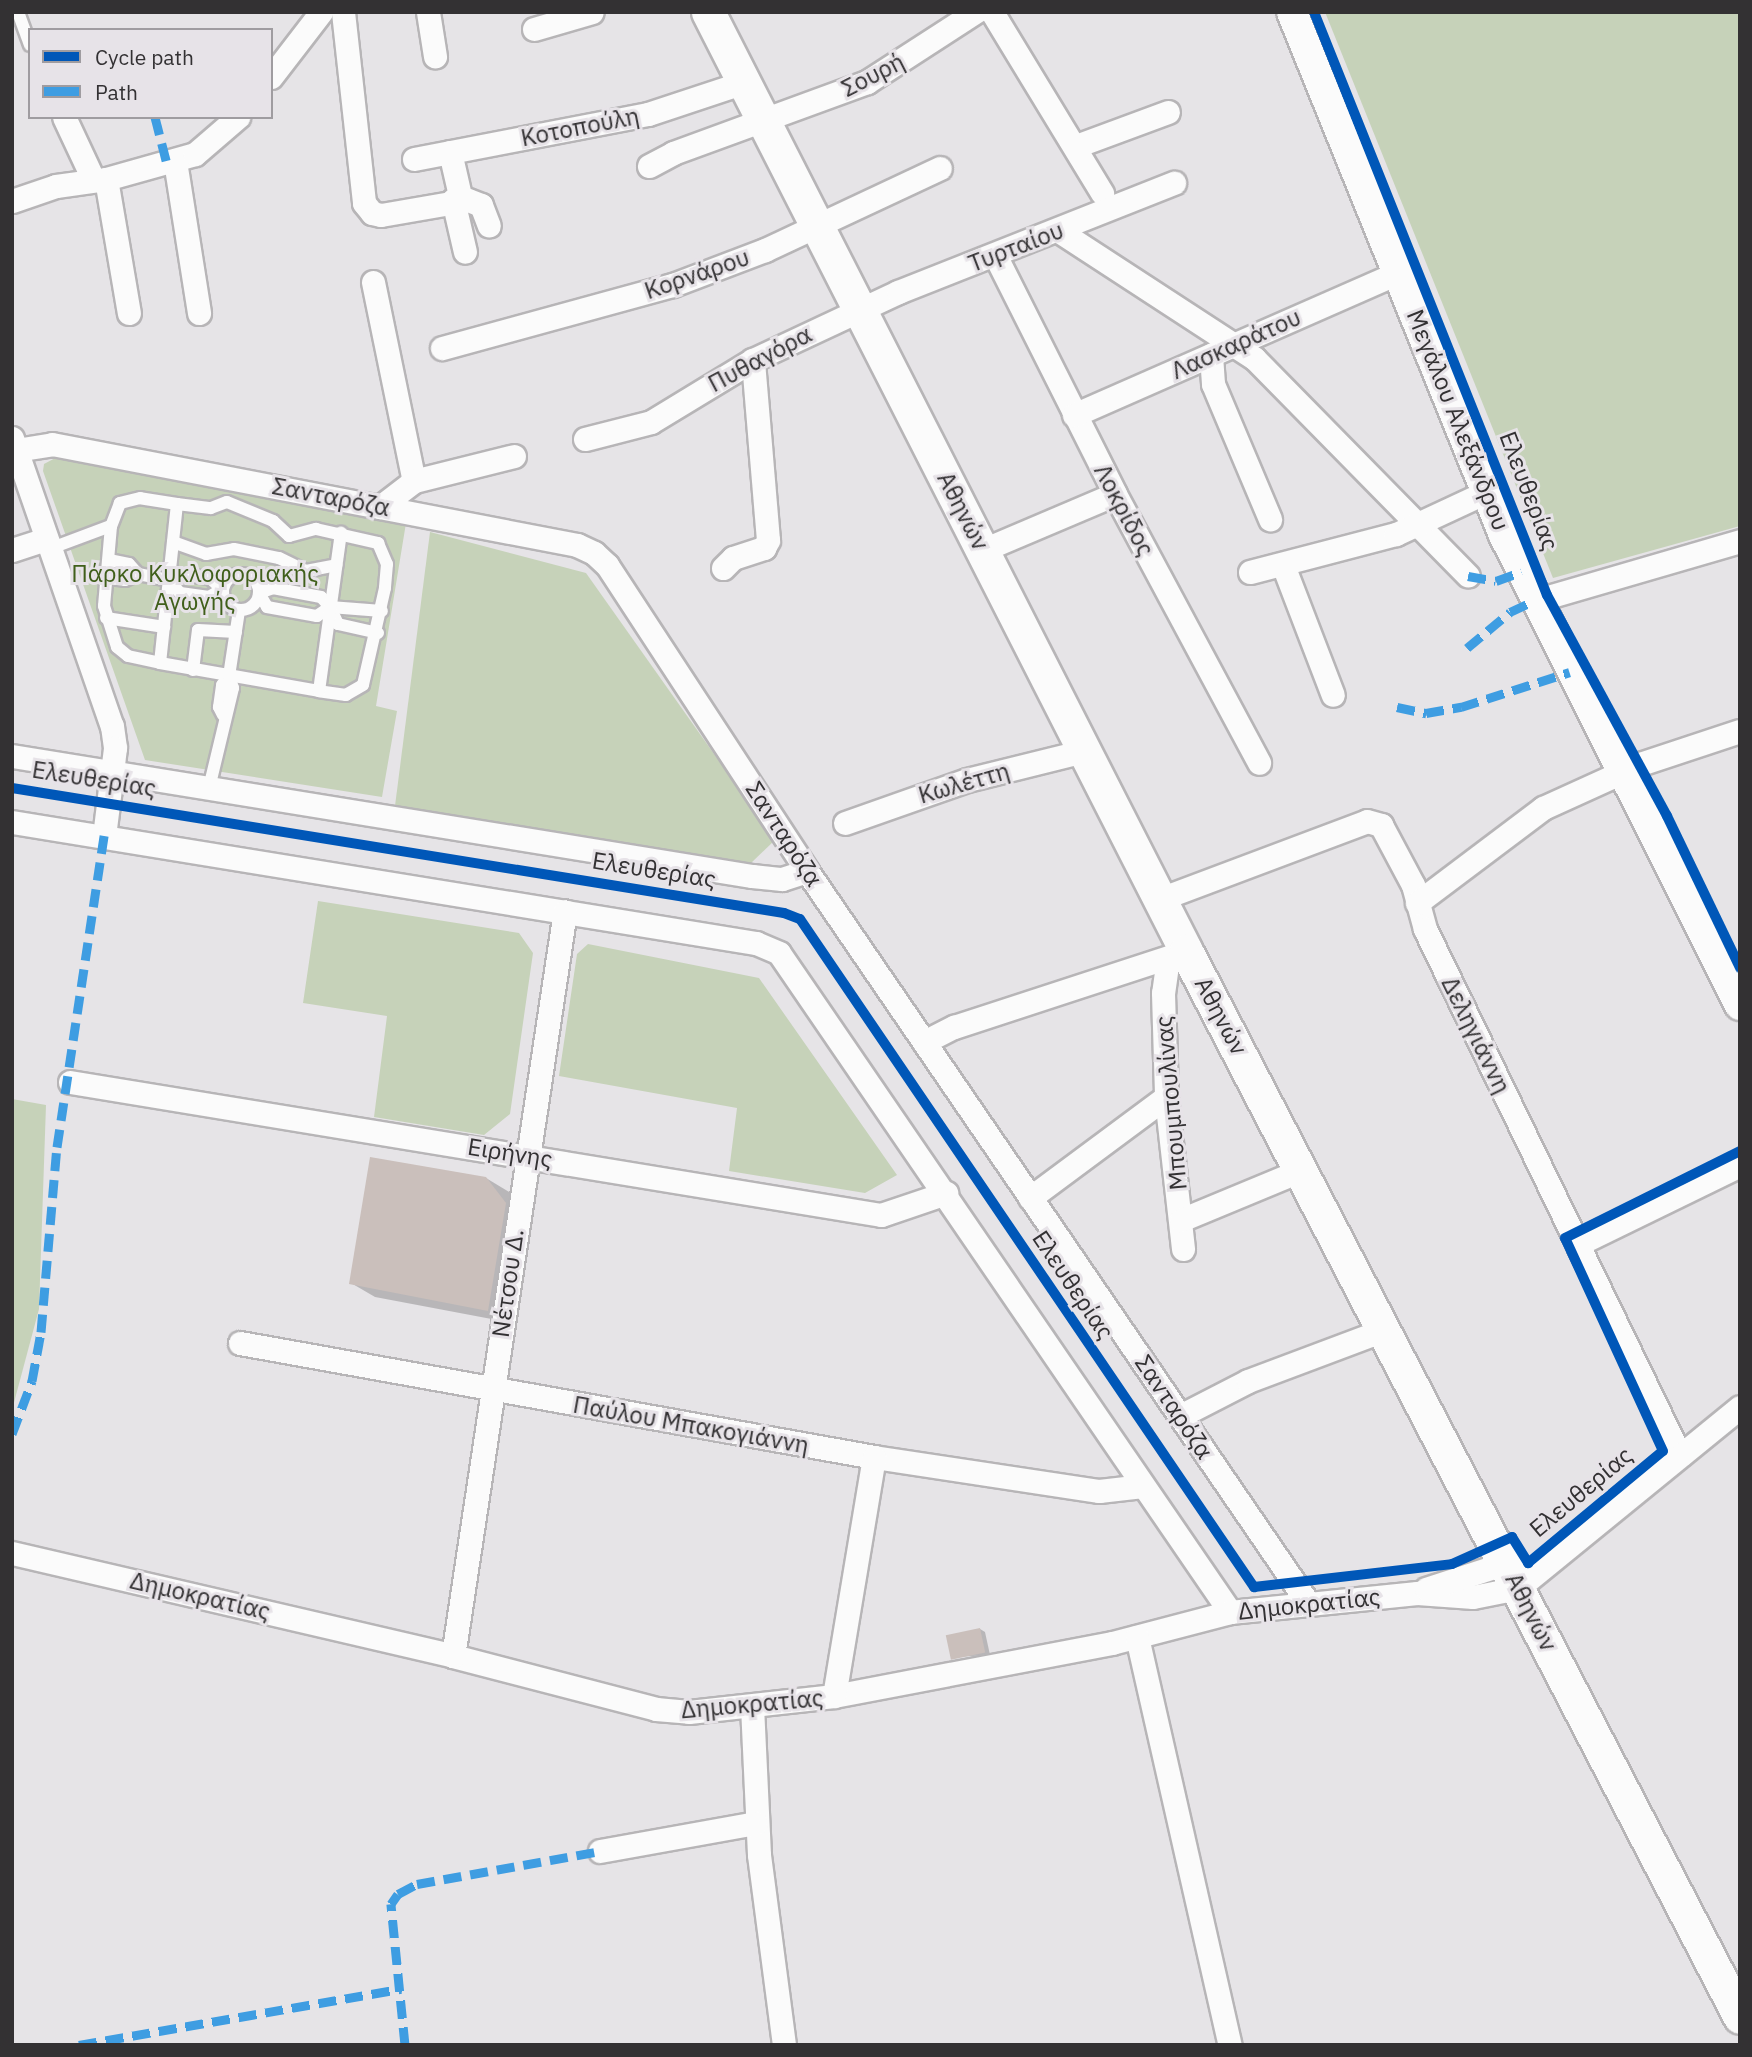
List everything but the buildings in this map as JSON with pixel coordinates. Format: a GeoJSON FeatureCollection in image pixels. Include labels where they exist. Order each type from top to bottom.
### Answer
{"type":"FeatureCollection","features":[{"type":"Feature","properties":{"kind":"main road","name":"Αθηνών"},"geometry":{"type":"LineString","coordinates":[[708,12],[1160,899],[1177,954],[1302,1170],[1740,2017]]}},
{"type":"Feature","properties":{"kind":"street"},"geometry":{"type":"LineString","coordinates":[[273,74],[321,12]]}},
{"type":"Feature","properties":{"kind":"street"},"geometry":{"type":"LineString","coordinates":[[344,12],[364,203],[372,212],[381,215],[457,200],[481,205],[489,226]]}},
{"type":"Feature","properties":{"kind":"street"},"geometry":{"type":"LineString","coordinates":[[428,12],[435,56]]}},
{"type":"Feature","properties":{"kind":"street"},"geometry":{"type":"LineString","coordinates":[[534,29],[592,12]]}},
{"type":"Feature","properties":{"kind":"street","name":"Σουρή"},"geometry":{"type":"LineString","coordinates":[[649,166],[761,119],[867,82],[947,21],[975,12]]}},
{"type":"Feature","properties":{"kind":"street"},"geometry":{"type":"LineString","coordinates":[[992,12],[1076,146],[1102,193]]}},
{"type":"Feature","properties":{"kind":"street","name":"Μεγάλου Αλεξάνδρου"},"geometry":{"type":"LineString","coordinates":[[1292,12],[1486,492],[1534,601],[1623,771],[1731,966],[1740,1005]]}},
{"type":"Feature","properties":{"kind":"street","name":"Κοτοπούλη"},"geometry":{"type":"LineString","coordinates":[[414,159],[648,114],[742,83]]}},
{"type":"Feature","properties":{"kind":"street"},"geometry":{"type":"LineString","coordinates":[[1076,146],[1168,112]]}},
{"type":"Feature","properties":{"kind":"street"},"geometry":{"type":"LineString","coordinates":[[65,119],[99,179],[129,313]]}},
{"type":"Feature","properties":{"kind":"street"},"geometry":{"type":"LineString","coordinates":[[12,201],[175,161],[213,143],[236,119]]}},
{"type":"Feature","properties":{"kind":"street"},"geometry":{"type":"LineString","coordinates":[[450,152],[465,252]]}},
{"type":"Feature","properties":{"kind":"street"},"geometry":{"type":"LineString","coordinates":[[175,161],[199,313]]}},
{"type":"Feature","properties":{"kind":"street","name":"Κορνάρου"},"geometry":{"type":"LineString","coordinates":[[442,348],[673,285],[815,226],[940,168]]}},
{"type":"Feature","properties":{"kind":"street","name":"Τυρταίου"},"geometry":{"type":"LineString","coordinates":[[858,309],[994,248],[1059,231],[1174,183]]}},
{"type":"Feature","properties":{"kind":"street"},"geometry":{"type":"LineString","coordinates":[[994,248],[1054,221],[1085,219]]}},
{"type":"Feature","properties":{"kind":"street"},"geometry":{"type":"LineString","coordinates":[[1059,231],[1234,344],[1279,379],[1468,576]]}},
{"type":"Feature","properties":{"kind":"street","name":"Λοκρίδος"},"geometry":{"type":"LineString","coordinates":[[994,248],[1074,415],[1259,763]]}},
{"type":"Feature","properties":{"kind":"street","name":"Λασκαράτου"},"geometry":{"type":"LineString","coordinates":[[1074,415],[1398,273]]}},
{"type":"Feature","properties":{"kind":"street"},"geometry":{"type":"LineString","coordinates":[[373,282],[414,481]]}},
{"type":"Feature","properties":{"kind":"street","name":"Πυθαγόρα"},"geometry":{"type":"LineString","coordinates":[[585,439],[666,414],[753,360],[858,309]]}},
{"type":"Feature","properties":{"kind":"street"},"geometry":{"type":"LineString","coordinates":[[1211,355],[1213,384],[1269,519]]}},
{"type":"Feature","properties":{"kind":"street"},"geometry":{"type":"LineString","coordinates":[[723,568],[733,558],[764,548],[768,540],[753,360]]}},
{"type":"Feature","properties":{"kind":"street","name":"Σανταρόζα"},"geometry":{"type":"LineString","coordinates":[[14,444],[52,443],[577,545],[594,553],[607,565],[807,871],[1308,1603]]}},
{"type":"Feature","properties":{"kind":"street"},"geometry":{"type":"LineString","coordinates":[[14,444],[112,726],[112,773],[104,836]]}},
{"type":"Feature","properties":{"kind":"street"},"geometry":{"type":"LineString","coordinates":[[380,507],[414,481],[514,456]]}},
{"type":"Feature","properties":{"kind":"street"},"geometry":{"type":"LineString","coordinates":[[1250,572],[1283,565],[1420,524],[1486,492]]}},
{"type":"Feature","properties":{"kind":"street"},"geometry":{"type":"LineString","coordinates":[[984,550],[1115,494]]}},
{"type":"Feature","properties":{"kind":"street"},"geometry":{"type":"LineString","coordinates":[[1534,601],[1740,541]]}},
{"type":"Feature","properties":{"kind":"street"},"geometry":{"type":"LineString","coordinates":[[12,551],[48,544]]}},
{"type":"Feature","properties":{"kind":"street"},"geometry":{"type":"LineString","coordinates":[[1283,565],[1333,695]]}},
{"type":"Feature","properties":{"kind":"street"},"geometry":{"type":"LineString","coordinates":[[1417,903],[1543,808],[1623,771],[1740,731]]}},
{"type":"Feature","properties":{"kind":"street","name":"Κωλέττη"},"geometry":{"type":"LineString","coordinates":[[845,822],[967,780],[1084,751]]}},
{"type":"Feature","properties":{"kind":"street","name":"Ελευθερίας"},"geometry":{"type":"LineString","coordinates":[[12,756],[752,876],[782,879],[807,871]]}},
{"type":"Feature","properties":{"kind":"street"},"geometry":{"type":"LineString","coordinates":[[12,821],[756,943],[779,953],[946,1193],[1230,1612]]}},
{"type":"Feature","properties":{"kind":"street","name":"Δεληγιάννη"},"geometry":{"type":"LineString","coordinates":[[1160,899],[1367,821],[1381,825],[1410,876],[1425,929],[1680,1456]]}},
{"type":"Feature","properties":{"kind":"street","name":"Νέτσου Δ."},"geometry":{"type":"LineString","coordinates":[[453,1656],[565,911]]}},
{"type":"Feature","properties":{"kind":"street"},"geometry":{"type":"LineString","coordinates":[[924,1042],[1044,996],[1177,954]]}},
{"type":"Feature","properties":{"kind":"street","name":"Μπουμπουλίνας"},"geometry":{"type":"LineString","coordinates":[[1177,954],[1163,993],[1166,1097],[1183,1249]]}},
{"type":"Feature","properties":{"kind":"street","name":"Ειρήνης"},"geometry":{"type":"LineString","coordinates":[[70,1082],[881,1214],[946,1193]]}},
{"type":"Feature","properties":{"kind":"street"},"geometry":{"type":"LineString","coordinates":[[1030,1199],[1166,1097]]}},
{"type":"Feature","properties":{"kind":"street"},"geometry":{"type":"LineString","coordinates":[[1577,1244],[1740,1166]]}},
{"type":"Feature","properties":{"kind":"street"},"geometry":{"type":"LineString","coordinates":[[1181,1220],[1302,1170]]}},
{"type":"Feature","properties":{"kind":"street"},"geometry":{"type":"LineString","coordinates":[[1180,1416],[1248,1381],[1385,1329]]}},
{"type":"Feature","properties":{"kind":"street","name":"Παύλου Μπακογιάννη"},"geometry":{"type":"LineString","coordinates":[[240,1343],[874,1457],[1099,1491],[1143,1486]]}},
{"type":"Feature","properties":{"kind":"street"},"geometry":{"type":"LineString","coordinates":[[1512,1576],[1680,1456],[1740,1406]]}},
{"type":"Feature","properties":{"kind":"street"},"geometry":{"type":"LineString","coordinates":[[834,1696],[874,1457]]}},
{"type":"Feature","properties":{"kind":"street","name":"Δημοκρατίας"},"geometry":{"type":"LineString","coordinates":[[12,1553],[453,1656],[671,1712],[834,1696],[1137,1637],[1230,1612],[1417,1593],[1473,1597],[1512,1576]]}},
{"type":"Feature","properties":{"kind":"street"},"geometry":{"type":"LineString","coordinates":[[1137,1637],[1230,2045]]}},
{"type":"Feature","properties":{"kind":"street"},"geometry":{"type":"LineString","coordinates":[[752,1706],[756,1823],[784,2045]]}},
{"type":"Feature","properties":{"kind":"street"},"geometry":{"type":"LineString","coordinates":[[600,1852],[756,1823]]}},
{"type":"Feature","properties":{"kind":"lane"},"geometry":{"type":"LineString","coordinates":[[18,12],[28,40]]}},
{"type":"Feature","properties":{"kind":"lane"},"geometry":{"type":"LineString","coordinates":[[128,498],[177,504],[211,508],[227,502],[272,521],[289,536],[316,529],[378,543],[387,564],[378,633],[363,685],[346,695],[318,691],[160,663],[128,656],[117,648],[106,618],[111,526],[120,503],[128,498]]}},
{"type":"Feature","properties":{"kind":"lane"},"geometry":{"type":"LineString","coordinates":[[160,663],[177,504]]}},
{"type":"Feature","properties":{"kind":"lane"},"geometry":{"type":"LineString","coordinates":[[48,544],[111,526]]}},
{"type":"Feature","properties":{"kind":"lane"},"geometry":{"type":"LineString","coordinates":[[318,691],[341,533]]}},
{"type":"Feature","properties":{"kind":"lane"},"geometry":{"type":"LineString","coordinates":[[173,542],[206,554],[234,549],[250,555],[279,558],[306,571],[336,565]]}},
{"type":"Feature","properties":{"kind":"lane"},"geometry":{"type":"LineString","coordinates":[[248,574],[250,555]]}},
{"type":"Feature","properties":{"kind":"lane"},"geometry":{"type":"LineString","coordinates":[[110,559],[130,564],[138,574]]}},
{"type":"Feature","properties":{"kind":"lane"},"geometry":{"type":"LineString","coordinates":[[107,578],[125,580],[138,574],[169,580],[186,575],[210,578],[222,589],[228,604],[239,611]]}},
{"type":"Feature","properties":{"kind":"lane"},"geometry":{"type":"LineString","coordinates":[[248,574],[256,581],[267,607],[317,616],[330,607],[382,611]]}},
{"type":"Feature","properties":{"kind":"lane"},"geometry":{"type":"LineString","coordinates":[[169,580],[180,593],[209,597],[222,589],[231,577],[248,574]]}},
{"type":"Feature","properties":{"kind":"lane"},"geometry":{"type":"LineString","coordinates":[[239,611],[251,607],[260,593],[273,588],[321,597],[330,607],[338,624],[378,633]]}},
{"type":"Feature","properties":{"kind":"lane"},"geometry":{"type":"LineString","coordinates":[[209,788],[223,715],[229,710],[233,688],[229,676],[239,611]]}},
{"type":"Feature","properties":{"kind":"lane"},"geometry":{"type":"LineString","coordinates":[[106,618],[164,627]]}},
{"type":"Feature","properties":{"kind":"lane"},"geometry":{"type":"LineString","coordinates":[[193,670],[198,630],[236,632]]}},
{"type":"Feature","properties":{"kind":"green space"},"geometry":{"type":"Polygon","coordinates":[[[1325,12],[1740,12],[1740,526],[1553,578],[1325,12]]]}},
{"type":"Feature","properties":{"kind":"green space","name":"Πάρκο Κυκλοφοριακής Αγωγής"},"geometry":{"type":"Polygon","coordinates":[[[59,456],[406,523],[376,706],[397,711],[382,797],[145,760],[43,471],[44,464],[59,456]]]}},
{"type":"Feature","properties":{"kind":"green space"},"geometry":{"type":"Polygon","coordinates":[[[430,532],[586,573],[775,840],[750,864],[395,806],[430,532]]]}},
{"type":"Feature","properties":{"kind":"green space"},"geometry":{"type":"Polygon","coordinates":[[[318,901],[519,933],[533,953],[510,1114],[484,1135],[374,1117],[387,1016],[303,1003],[318,901]]]}},
{"type":"Feature","properties":{"kind":"green space"},"geometry":{"type":"Polygon","coordinates":[[[588,944],[759,978],[897,1175],[865,1193],[729,1171],[737,1108],[559,1076],[577,954],[588,944]]]}},
{"type":"Feature","properties":{"kind":"green space"},"geometry":{"type":"Polygon","coordinates":[[[12,1099],[46,1105],[39,1309],[12,1410],[12,1099]]]}},
{"type":"Feature","properties":{"kind":"marked path"},"geometry":{"type":"LineString","coordinates":[[156,119],[167,164]]}},
{"type":"Feature","properties":{"kind":"marked path"},"geometry":{"type":"LineString","coordinates":[[1468,576],[1496,581],[1521,572]]}},
{"type":"Feature","properties":{"kind":"marked path"},"geometry":{"type":"LineString","coordinates":[[1467,648],[1510,612],[1534,601]]}},
{"type":"Feature","properties":{"kind":"marked path"},"geometry":{"type":"LineString","coordinates":[[1397,707],[1426,713],[1461,707],[1570,672]]}},
{"type":"Feature","properties":{"kind":"marked path"},"geometry":{"type":"LineString","coordinates":[[12,1434],[32,1381],[41,1332],[57,1147],[104,836]]}},
{"type":"Feature","properties":{"kind":"marked path"},"geometry":{"type":"LineString","coordinates":[[405,2045],[391,1904],[398,1894],[417,1884],[600,1851]]}},
{"type":"Feature","properties":{"kind":"marked path"},"geometry":{"type":"LineString","coordinates":[[79,2045],[401,1989]]}},
{"type":"Feature","properties":{"kind":"cycle path"},"geometry":{"type":"LineString","coordinates":[[1314,12],[1547,595],[1667,816],[1740,968]]}},
{"type":"Feature","properties":{"kind":"cycle path"},"geometry":{"type":"LineString","coordinates":[[12,788],[784,913],[800,919],[1254,1587],[1452,1564],[1512,1537],[1528,1563],[1663,1451],[1565,1238],[1740,1151]]}}]}
